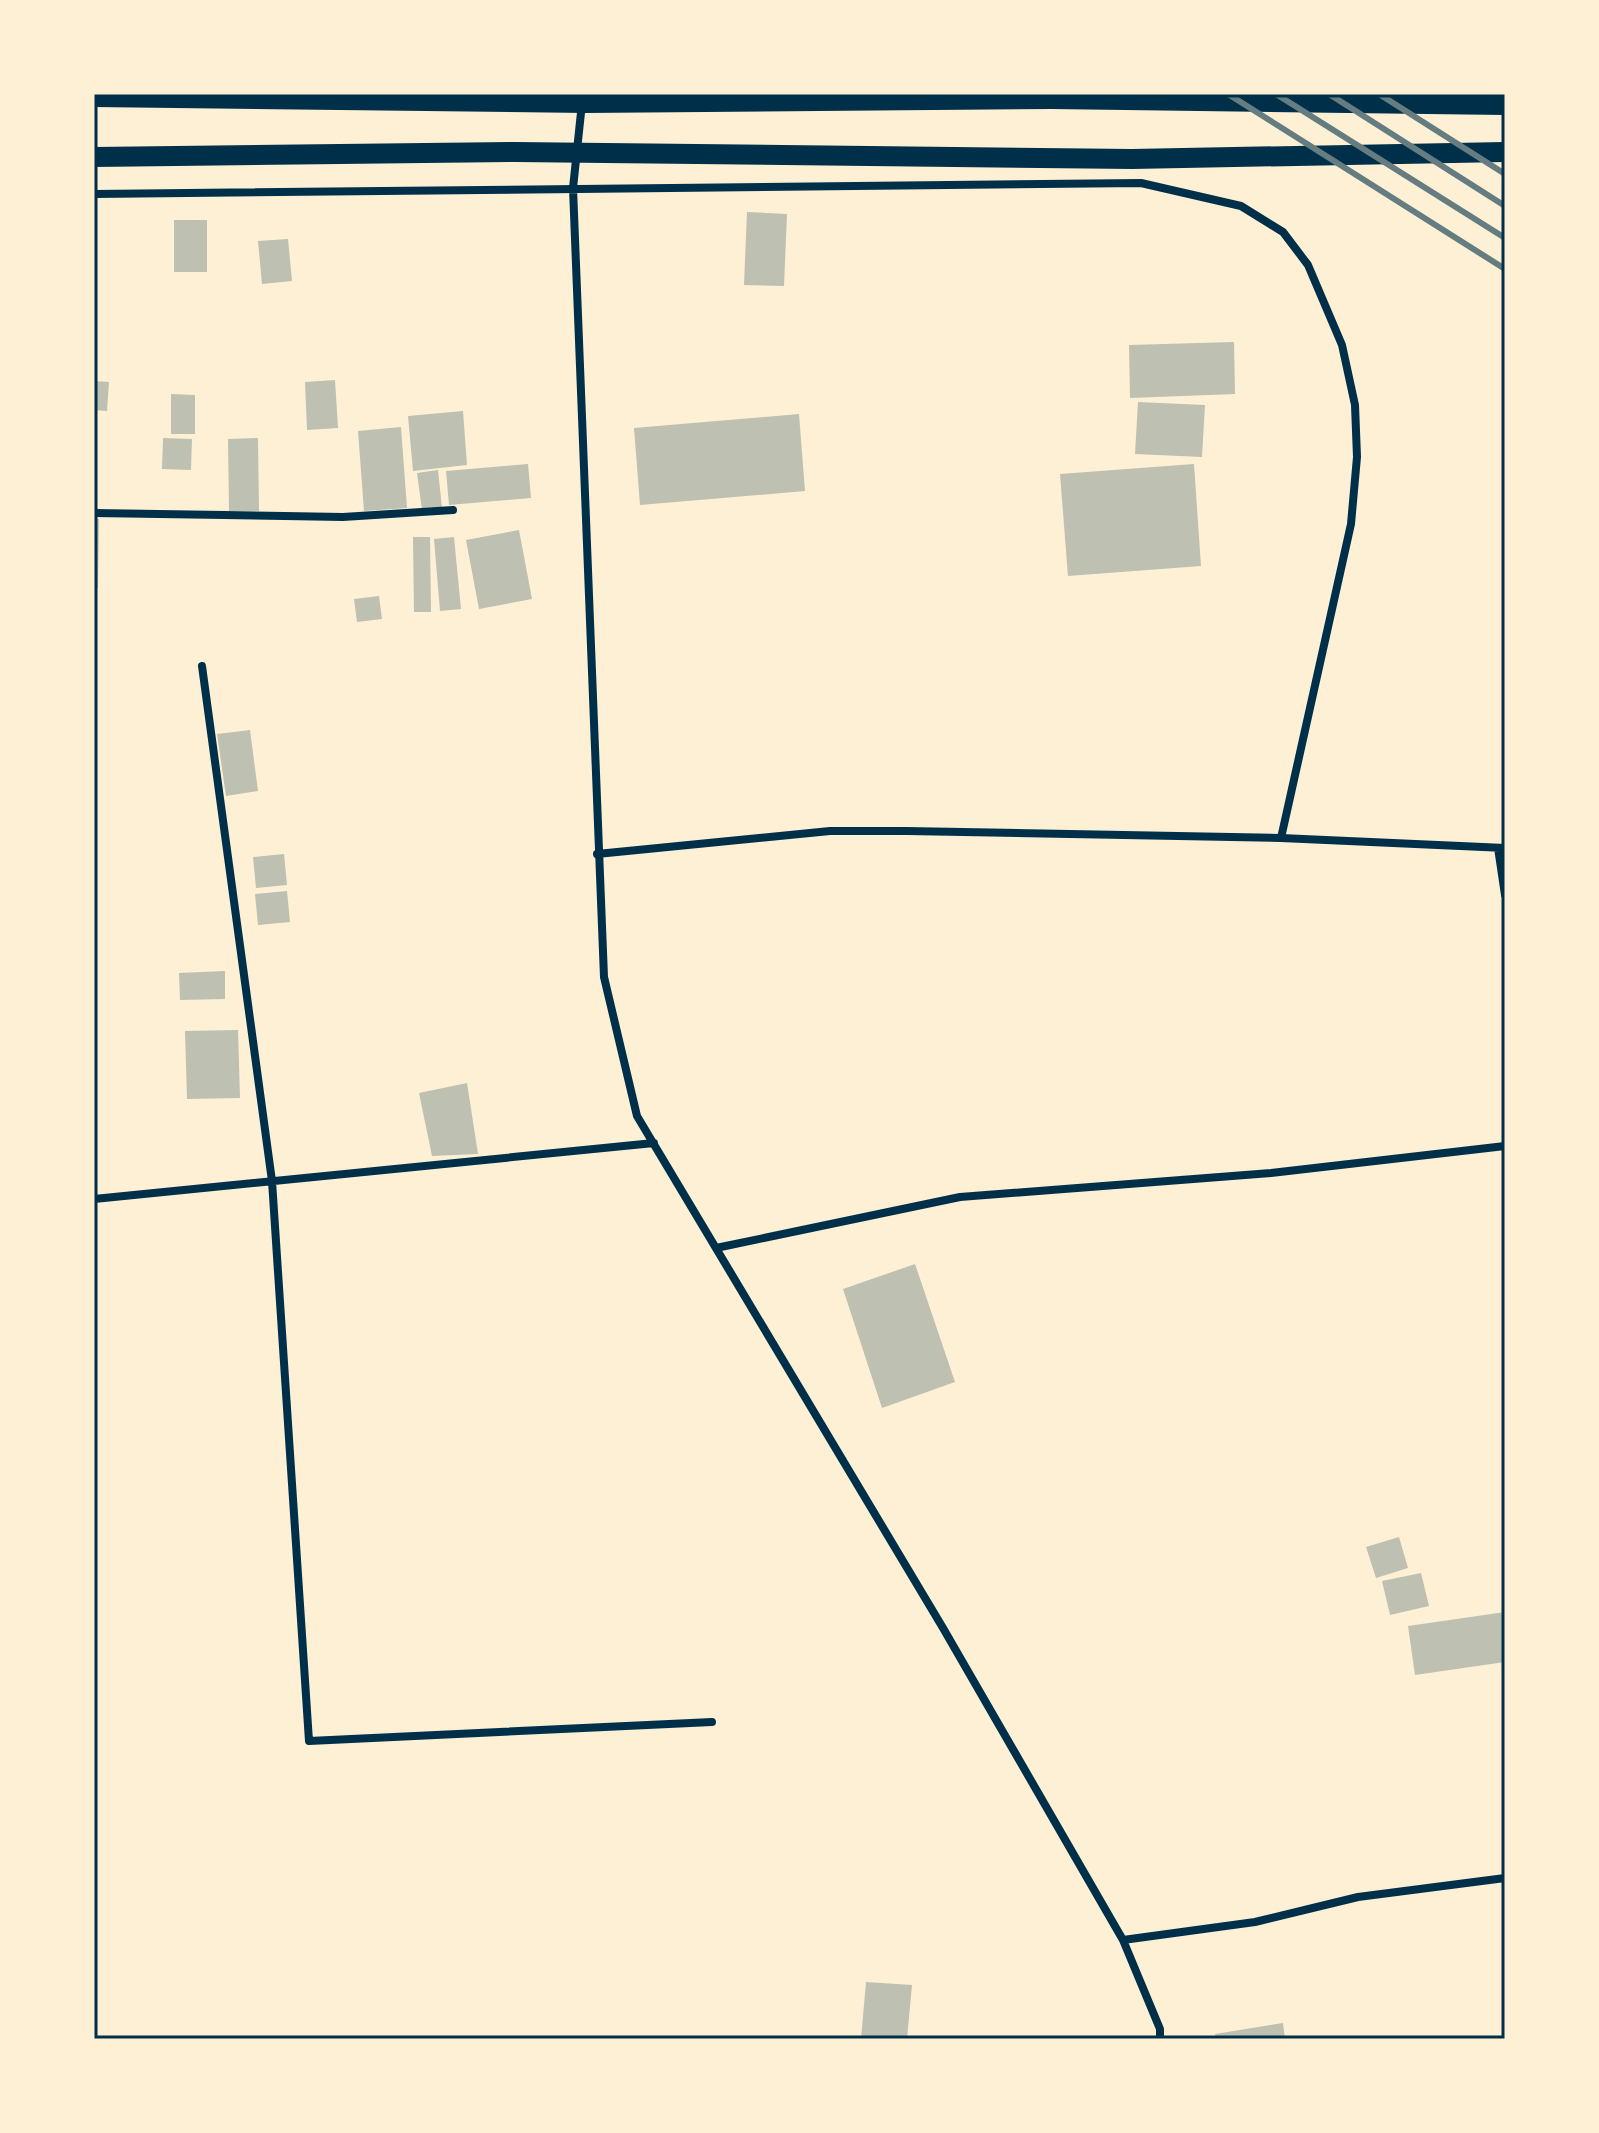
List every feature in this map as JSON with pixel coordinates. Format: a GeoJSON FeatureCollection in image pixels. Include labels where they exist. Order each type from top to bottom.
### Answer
{"type":"FeatureCollection","features":[{"type":"Feature","properties":{"kind":"main road"},"geometry":{"type":"LineString","coordinates":[[94,97],[586,103],[1051,99],[1505,105]]}},
{"type":"Feature","properties":{"kind":"main road"},"geometry":{"type":"LineString","coordinates":[[94,157],[529,152],[1132,159],[1505,152]]}},
{"type":"Feature","properties":{"kind":"street"},"geometry":{"type":"LineString","coordinates":[[583,94],[573,188],[597,854],[604,977],[637,1116],[943,1628],[1123,1940],[1160,2029],[1160,2039]]}},
{"type":"Feature","properties":{"kind":"street"},"geometry":{"type":"LineString","coordinates":[[94,194],[1141,183],[1241,206],[1283,232],[1308,265],[1342,345],[1355,405],[1357,457],[1351,524],[1281,838]]}},
{"type":"Feature","properties":{"kind":"street"},"geometry":{"type":"LineString","coordinates":[[94,513],[343,517],[453,510]]}},
{"type":"Feature","properties":{"kind":"street"},"geometry":{"type":"LineString","coordinates":[[202,666],[272,1181],[309,1741],[712,1722]]}},
{"type":"Feature","properties":{"kind":"street"},"geometry":{"type":"LineString","coordinates":[[597,854],[830,831],[1281,838],[1502,848],[1505,895]]}},
{"type":"Feature","properties":{"kind":"street"},"geometry":{"type":"LineString","coordinates":[[94,1199],[654,1143]]}},
{"type":"Feature","properties":{"kind":"street"},"geometry":{"type":"LineString","coordinates":[[716,1248],[960,1197],[1271,1173],[1505,1146]]}},
{"type":"Feature","properties":{"kind":"street"},"geometry":{"type":"LineString","coordinates":[[1123,1940],[1255,1922],[1358,1897],[1505,1878]]}},
{"type":"Feature","properties":{"kind":"building"},"geometry":{"type":"Polygon","coordinates":[[[747,212],[787,214],[784,286],[744,285],[747,212]]]}},
{"type":"Feature","properties":{"kind":"building"},"geometry":{"type":"Polygon","coordinates":[[[174,220],[207,220],[207,272],[174,272],[174,220]]]}},
{"type":"Feature","properties":{"kind":"building"},"geometry":{"type":"Polygon","coordinates":[[[288,239],[292,281],[262,284],[258,241],[288,239]]]}},
{"type":"Feature","properties":{"kind":"building"},"geometry":{"type":"Polygon","coordinates":[[[1234,342],[1235,394],[1130,398],[1129,345],[1234,342]]]}},
{"type":"Feature","properties":{"kind":"building"},"geometry":{"type":"Polygon","coordinates":[[[335,380],[338,428],[307,430],[305,382],[335,380]]]}},
{"type":"Feature","properties":{"kind":"building"},"geometry":{"type":"Polygon","coordinates":[[[94,381],[109,382],[107,411],[94,410],[94,381]]]}},
{"type":"Feature","properties":{"kind":"building"},"geometry":{"type":"Polygon","coordinates":[[[171,394],[195,395],[195,434],[171,434],[171,394]]]}},
{"type":"Feature","properties":{"kind":"building"},"geometry":{"type":"Polygon","coordinates":[[[1138,402],[1205,405],[1202,457],[1135,454],[1138,402]]]}},
{"type":"Feature","properties":{"kind":"building"},"geometry":{"type":"Polygon","coordinates":[[[463,411],[467,465],[413,471],[408,416],[463,411]]]}},
{"type":"Feature","properties":{"kind":"building"},"geometry":{"type":"Polygon","coordinates":[[[799,414],[805,491],[640,505],[634,428],[799,414]]]}},
{"type":"Feature","properties":{"kind":"building"},"geometry":{"type":"Polygon","coordinates":[[[401,427],[407,508],[364,511],[358,431],[401,427]]]}},
{"type":"Feature","properties":{"kind":"building"},"geometry":{"type":"Polygon","coordinates":[[[163,438],[192,439],[191,470],[162,469],[163,438]]]}},
{"type":"Feature","properties":{"kind":"building"},"geometry":{"type":"Polygon","coordinates":[[[258,438],[259,511],[229,511],[228,439],[258,438]]]}},
{"type":"Feature","properties":{"kind":"building"},"geometry":{"type":"Polygon","coordinates":[[[528,464],[531,498],[449,505],[446,471],[528,464]]]}},
{"type":"Feature","properties":{"kind":"building"},"geometry":{"type":"Polygon","coordinates":[[[1194,464],[1201,566],[1068,576],[1060,474],[1194,464]]]}},
{"type":"Feature","properties":{"kind":"building"},"geometry":{"type":"Polygon","coordinates":[[[438,470],[442,508],[422,510],[417,473],[438,470]]]}},
{"type":"Feature","properties":{"kind":"building"},"geometry":{"type":"Polygon","coordinates":[[[94,519],[99,519],[98,588],[94,588],[94,519]]]}},
{"type":"Feature","properties":{"kind":"building"},"geometry":{"type":"Polygon","coordinates":[[[519,530],[532,599],[479,609],[466,540],[519,530]]]}},
{"type":"Feature","properties":{"kind":"building"},"geometry":{"type":"Polygon","coordinates":[[[413,537],[430,537],[431,612],[414,612],[413,537]]]}},
{"type":"Feature","properties":{"kind":"building"},"geometry":{"type":"Polygon","coordinates":[[[454,537],[461,609],[440,611],[434,539],[454,537]]]}},
{"type":"Feature","properties":{"kind":"building"},"geometry":{"type":"Polygon","coordinates":[[[379,596],[382,619],[357,622],[354,599],[379,596]]]}},
{"type":"Feature","properties":{"kind":"building"},"geometry":{"type":"Polygon","coordinates":[[[250,730],[258,791],[226,796],[217,734],[250,730]]]}},
{"type":"Feature","properties":{"kind":"building"},"geometry":{"type":"Polygon","coordinates":[[[284,854],[287,885],[256,888],[253,857],[284,854]]]}},
{"type":"Feature","properties":{"kind":"building"},"geometry":{"type":"Polygon","coordinates":[[[287,891],[290,922],[258,925],[255,894],[287,891]]]}},
{"type":"Feature","properties":{"kind":"building"},"geometry":{"type":"Polygon","coordinates":[[[225,971],[225,999],[180,1000],[179,973],[225,971]]]}},
{"type":"Feature","properties":{"kind":"building"},"geometry":{"type":"Polygon","coordinates":[[[238,1030],[240,1098],[187,1099],[185,1031],[238,1030]]]}},
{"type":"Feature","properties":{"kind":"building"},"geometry":{"type":"Polygon","coordinates":[[[467,1083],[478,1154],[432,1156],[419,1093],[467,1083]]]}},
{"type":"Feature","properties":{"kind":"building"},"geometry":{"type":"Polygon","coordinates":[[[915,1264],[955,1382],[882,1408],[843,1289],[915,1264]]]}},
{"type":"Feature","properties":{"kind":"building"},"geometry":{"type":"Polygon","coordinates":[[[1399,1537],[1408,1568],[1376,1578],[1366,1547],[1399,1537]]]}},
{"type":"Feature","properties":{"kind":"building"},"geometry":{"type":"Polygon","coordinates":[[[1421,1573],[1429,1606],[1390,1615],[1382,1581],[1421,1573]]]}},
{"type":"Feature","properties":{"kind":"building"},"geometry":{"type":"Polygon","coordinates":[[[1505,1612],[1505,1662],[1415,1675],[1408,1626],[1505,1612]]]}},
{"type":"Feature","properties":{"kind":"building"},"geometry":{"type":"Polygon","coordinates":[[[866,1982],[912,1985],[907,2039],[861,2039],[866,1982]]]}},
{"type":"Feature","properties":{"kind":"building"},"geometry":{"type":"Polygon","coordinates":[[[1283,2023],[1285,2039],[1216,2039],[1215,2034],[1283,2023]]]}},
{"type":"Feature","properties":{"kind":"railway"},"geometry":{"type":"LineString","coordinates":[[1228,94],[1505,269]]}},
{"type":"Feature","properties":{"kind":"railway"},"geometry":{"type":"LineString","coordinates":[[1276,94],[1505,238]]}},
{"type":"Feature","properties":{"kind":"railway"},"geometry":{"type":"LineString","coordinates":[[1329,94],[1505,206]]}},
{"type":"Feature","properties":{"kind":"railway"},"geometry":{"type":"LineString","coordinates":[[1379,94],[1505,174]]}}]}
